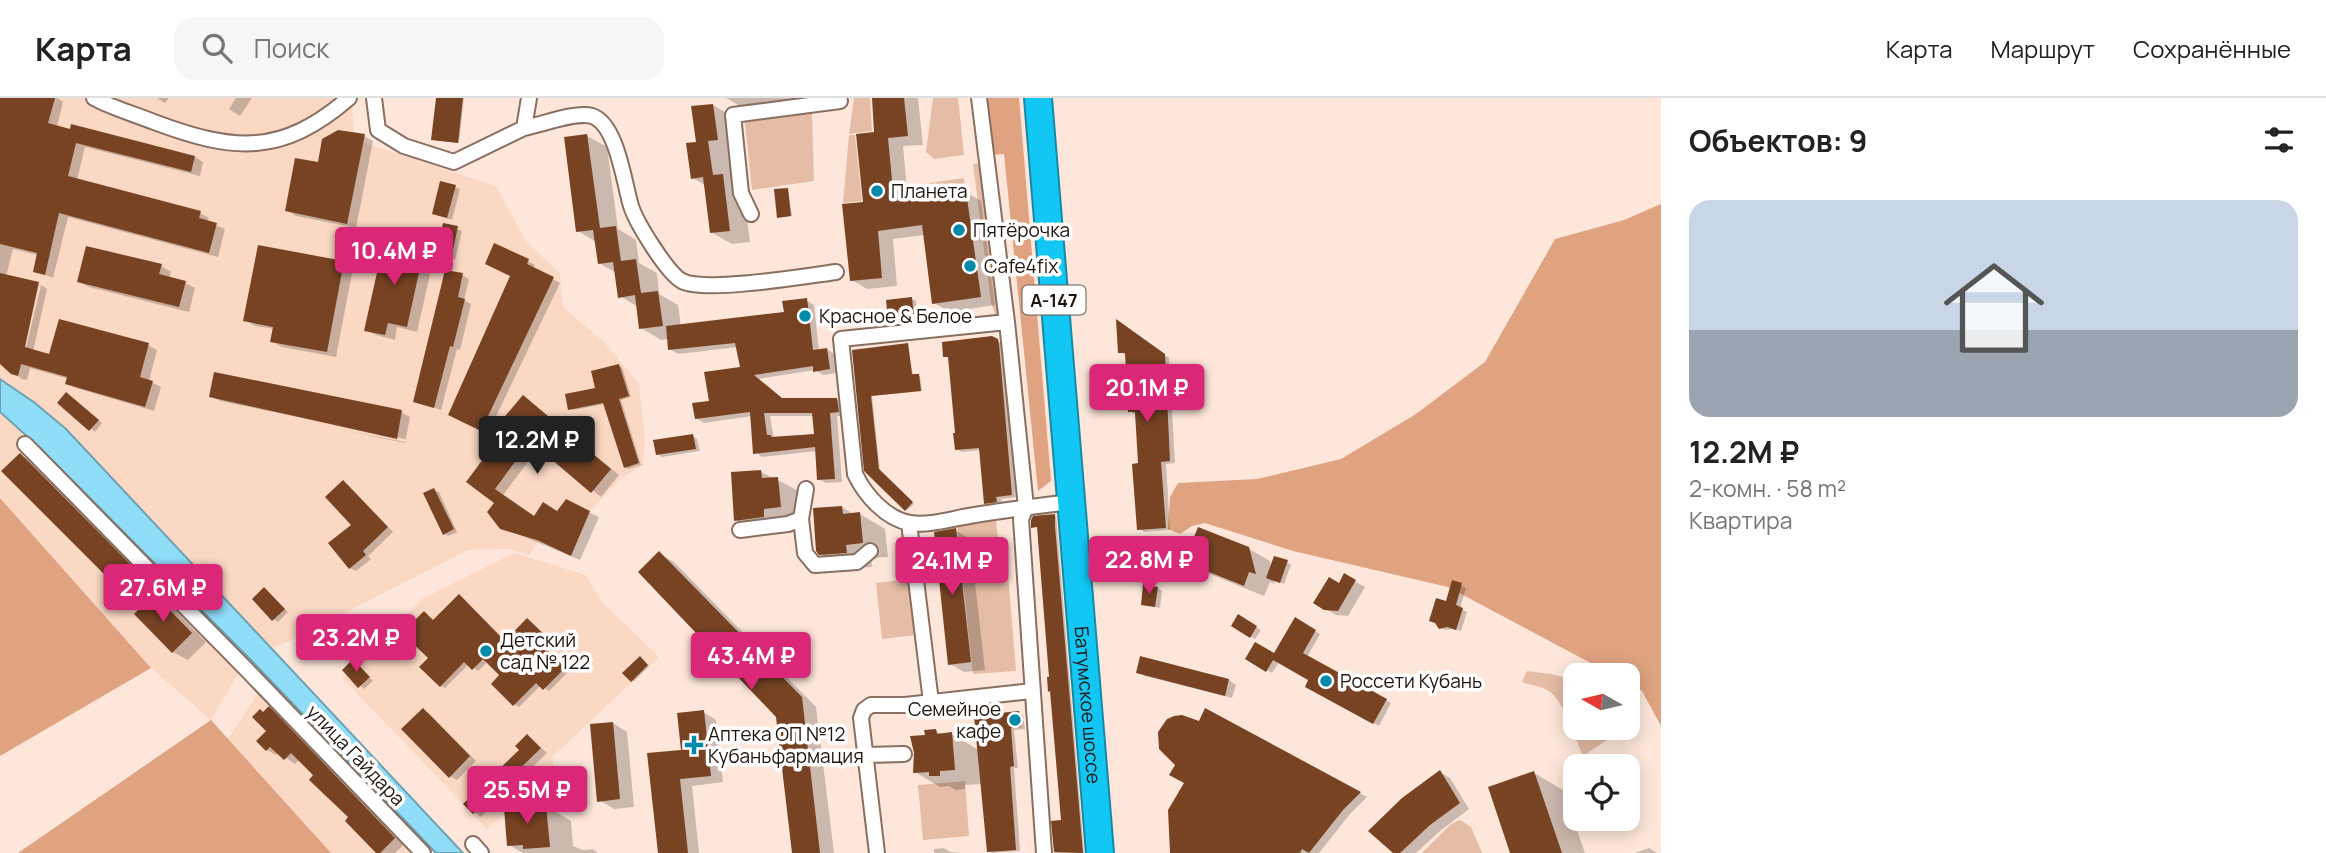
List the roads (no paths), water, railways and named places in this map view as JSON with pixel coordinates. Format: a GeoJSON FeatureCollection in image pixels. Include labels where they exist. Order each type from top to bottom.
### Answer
{"type":"FeatureCollection","features":[{"type":"Feature","properties":{"kind":"highway","name":"Батумское шоссе"},"geometry":{"type":"LineString","coordinates":[[1038,98],[1100,853]]}},
{"type":"Feature","properties":{"kind":"street"},"geometry":{"type":"LineString","coordinates":[[93,98],[207,139],[267,143],[312,127],[349,98]]}},
{"type":"Feature","properties":{"kind":"street"},"geometry":{"type":"LineString","coordinates":[[374,98],[378,130],[414,150],[454,162],[524,128],[564,118],[592,116],[608,126],[632,209],[664,264],[682,281],[708,286],[836,272]]}},
{"type":"Feature","properties":{"kind":"street"},"geometry":{"type":"LineString","coordinates":[[524,128],[529,98]]}},
{"type":"Feature","properties":{"kind":"street"},"geometry":{"type":"LineString","coordinates":[[979,98],[1007,322],[1026,507],[1021,519],[1044,853]]}},
{"type":"Feature","properties":{"kind":"street"},"geometry":{"type":"LineString","coordinates":[[751,214],[741,193],[733,115],[840,101]]}},
{"type":"Feature","properties":{"kind":"street"},"geometry":{"type":"LineString","coordinates":[[1007,322],[841,339],[855,474],[862,489],[880,509],[909,523],[1071,502]]}},
{"type":"Feature","properties":{"kind":"street","name":"улица Гайдара"},"geometry":{"type":"LineString","coordinates":[[25,444],[423,853]]}},
{"type":"Feature","properties":{"kind":"street"},"geometry":{"type":"LineString","coordinates":[[806,489],[801,519],[805,553],[815,565],[857,562],[870,551]]}},
{"type":"Feature","properties":{"kind":"street"},"geometry":{"type":"LineString","coordinates":[[740,530],[788,524],[801,519]]}},
{"type":"Feature","properties":{"kind":"street"},"geometry":{"type":"LineString","coordinates":[[909,523],[931,702]]}},
{"type":"Feature","properties":{"kind":"street"},"geometry":{"type":"LineString","coordinates":[[877,853],[861,718],[864,710],[871,705],[931,702],[1032,691]]}},
{"type":"Feature","properties":{"kind":"street"},"geometry":{"type":"LineString","coordinates":[[866,755],[904,754]]}},
{"type":"Feature","properties":{"kind":"water"},"geometry":{"type":"Polygon","coordinates":[[[0,379],[66,429],[463,853],[436,853],[248,657],[39,447],[0,412],[0,379]]]}},
{"type":"Feature","properties":{"kind":"place","name":"Планета"},"geometry":{"type":"Point","coordinates":[877,191]}},
{"type":"Feature","properties":{"kind":"place","name":"Пятёрочка"},"geometry":{"type":"Point","coordinates":[959,230]}},
{"type":"Feature","properties":{"kind":"place","name":"Cafe4fix"},"geometry":{"type":"Point","coordinates":[970,266]}},
{"type":"Feature","properties":{"kind":"place","name":"Красное & Белое"},"geometry":{"type":"Point","coordinates":[805,316]}},
{"type":"Feature","properties":{"kind":"place","name":"Детский сад № 122"},"geometry":{"type":"Point","coordinates":[486,651]}},
{"type":"Feature","properties":{"kind":"place","name":"Россети Кубань"},"geometry":{"type":"Point","coordinates":[1326,681]}},
{"type":"Feature","properties":{"kind":"place","name":"Семейное кафе"},"geometry":{"type":"Point","coordinates":[1015,720]}},
{"type":"Feature","properties":{"kind":"place","name":"Аптека ОП №12 Кубаньфармация"},"geometry":{"type":"Point","coordinates":[694,745]}}]}
